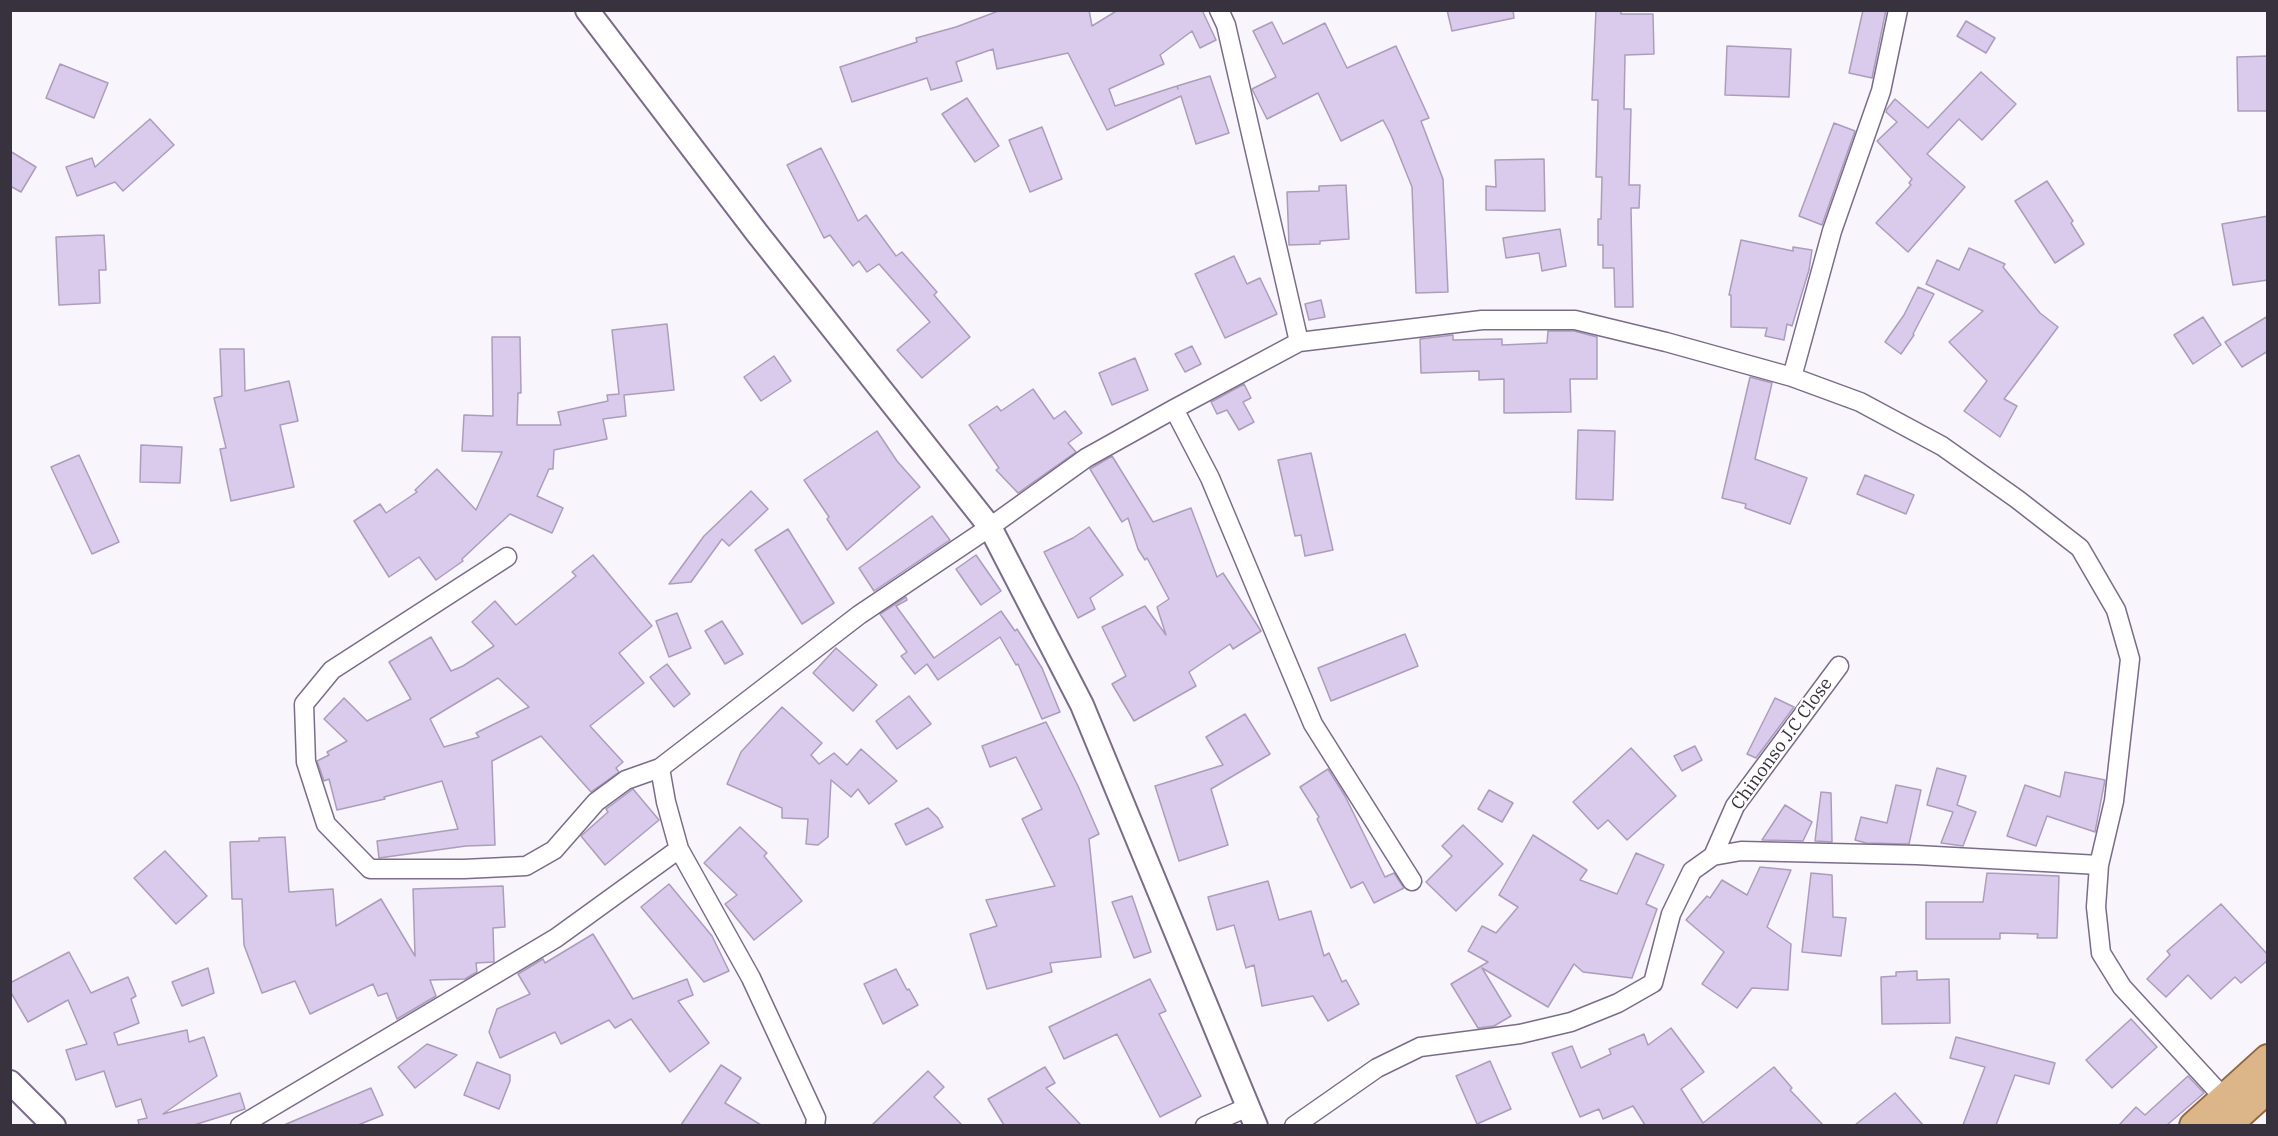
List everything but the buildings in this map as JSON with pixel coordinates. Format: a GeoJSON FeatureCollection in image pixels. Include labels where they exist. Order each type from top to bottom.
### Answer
{"type":"FeatureCollection","features":[{"type":"Feature","properties":{"kind":"main road"},"geometry":{"type":"LineString","coordinates":[[2231,1117],[2268,1059]]}},
{"type":"Feature","properties":{"kind":"main road"},"geometry":{"type":"LineString","coordinates":[[2194,1125],[2231,1117],[2268,1088]]}},
{"type":"Feature","properties":{"kind":"street"},"geometry":{"type":"LineString","coordinates":[[587,10],[758,233],[990,527],[1082,705],[1252,1116],[1205,1125]]}},
{"type":"Feature","properties":{"kind":"street"},"geometry":{"type":"LineString","coordinates":[[1219,10],[1226,25],[1299,342]]}},
{"type":"Feature","properties":{"kind":"street"},"geometry":{"type":"LineString","coordinates":[[1792,376],[1832,231],[1881,91],[1898,10]]}},
{"type":"Feature","properties":{"kind":"street"},"geometry":{"type":"LineString","coordinates":[[507,557],[332,670],[304,704],[306,762],[326,824],[370,868],[464,869],[526,866],[554,850],[596,802],[626,780],[660,768],[859,615],[990,527],[1086,458],[1299,342],[1482,320],[1575,320],[1792,376],[1860,402],[1942,446],[2017,499],[2080,548],[2116,610],[2130,659],[2114,801],[2099,865],[2096,907],[2101,953],[2122,987],[2231,1117]]}},
{"type":"Feature","properties":{"kind":"street"},"geometry":{"type":"LineString","coordinates":[[1174,409],[1210,478],[1313,724],[1412,881]]}},
{"type":"Feature","properties":{"kind":"street","name":"Chinonso J.C Close"},"geometry":{"type":"LineString","coordinates":[[1713,856],[1735,806],[1839,666]]}},
{"type":"Feature","properties":{"kind":"street"},"geometry":{"type":"LineString","coordinates":[[660,768],[666,802],[679,849],[751,978],[816,1118],[815,1125]]}},
{"type":"Feature","properties":{"kind":"street"},"geometry":{"type":"LineString","coordinates":[[240,1125],[556,938],[679,849]]}},
{"type":"Feature","properties":{"kind":"street"},"geometry":{"type":"LineString","coordinates":[[1294,1125],[1377,1068],[1420,1047],[1520,1034],[1571,1022],[1618,1003],[1653,983],[1671,914],[1692,871],[1713,856],[1741,851],[1917,855],[2099,865]]}},
{"type":"Feature","properties":{"kind":"street"},"geometry":{"type":"LineString","coordinates":[[10,1082],[54,1125]]}}]}
